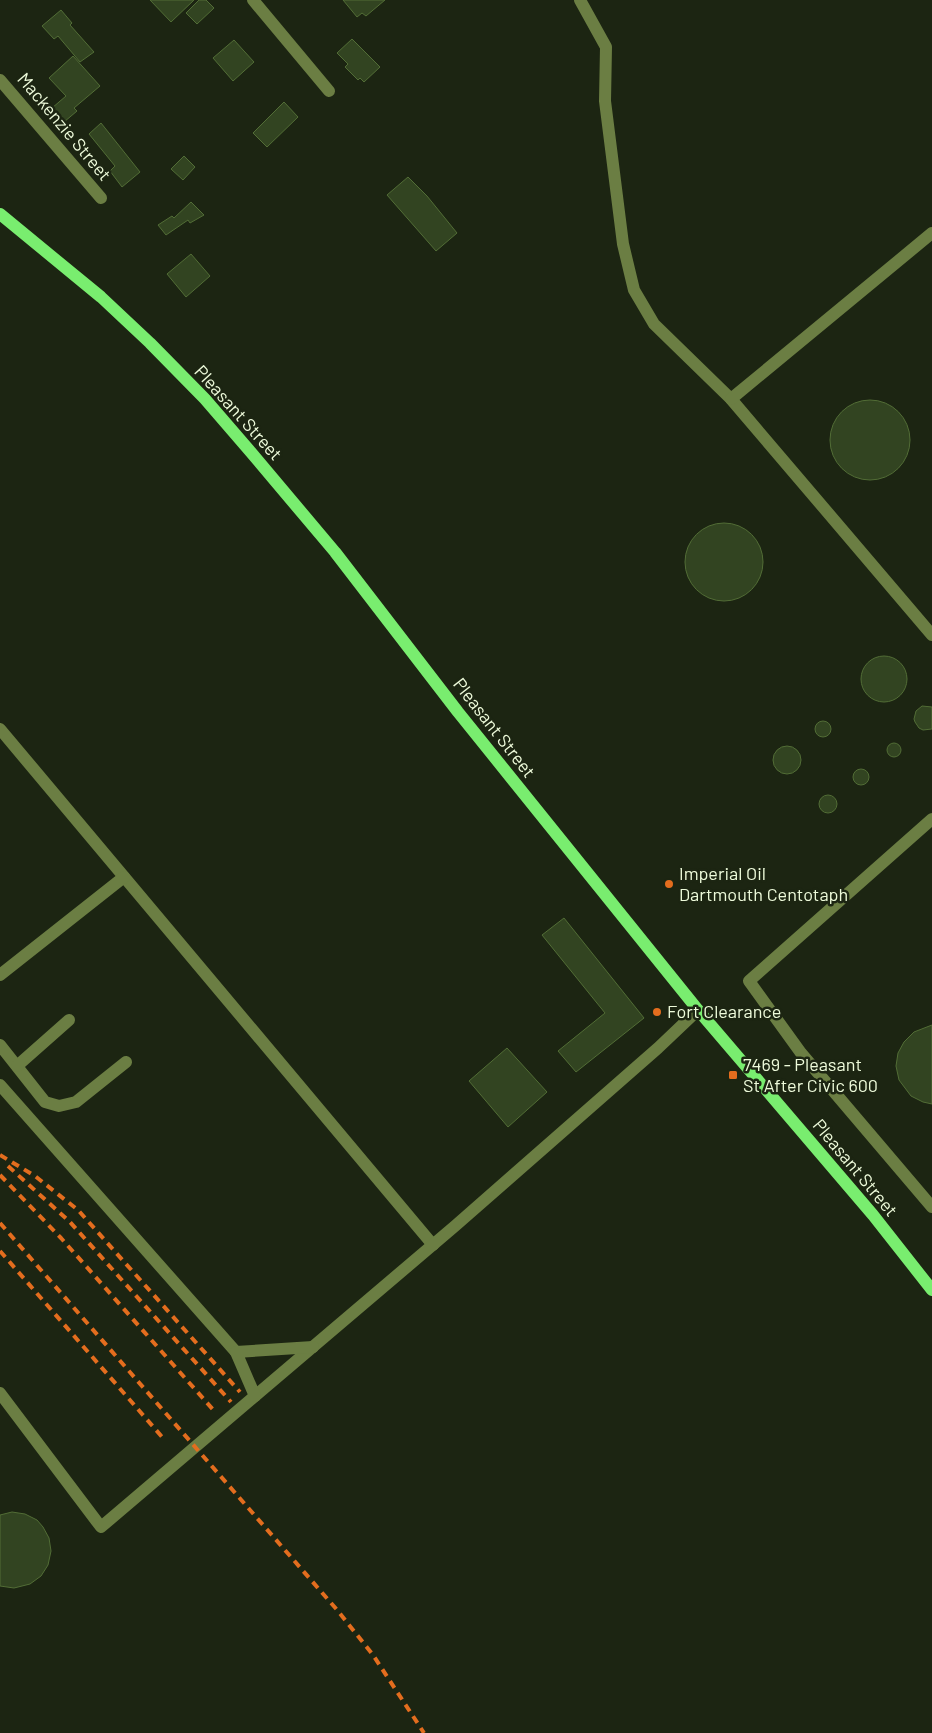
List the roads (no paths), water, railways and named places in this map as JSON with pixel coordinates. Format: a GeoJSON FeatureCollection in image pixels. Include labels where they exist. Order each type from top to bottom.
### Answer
{"type":"FeatureCollection","features":[{"type":"Feature","properties":{"kind":"main road","name":"Pleasant Street"},"geometry":{"type":"LineString","coordinates":[[0,214],[101,298],[205,399],[335,552],[458,712],[698,1010],[873,1215],[932,1290]]}},
{"type":"Feature","properties":{"kind":"street"},"geometry":{"type":"LineString","coordinates":[[253,0],[329,91]]}},
{"type":"Feature","properties":{"kind":"street"},"geometry":{"type":"LineString","coordinates":[[580,0],[606,47],[605,101],[623,244],[634,290],[654,324],[731,399],[932,636]]}},
{"type":"Feature","properties":{"kind":"street","name":"Mackenzie Street"},"geometry":{"type":"LineString","coordinates":[[0,80],[100,198]]}},
{"type":"Feature","properties":{"kind":"street"},"geometry":{"type":"LineString","coordinates":[[731,399],[932,233]]}},
{"type":"Feature","properties":{"kind":"street"},"geometry":{"type":"LineString","coordinates":[[0,729],[433,1244]]}},
{"type":"Feature","properties":{"kind":"street"},"geometry":{"type":"LineString","coordinates":[[932,819],[749,981],[801,1053],[932,1207]]}},
{"type":"Feature","properties":{"kind":"street"},"geometry":{"type":"LineString","coordinates":[[0,975],[124,876]]}},
{"type":"Feature","properties":{"kind":"street"},"geometry":{"type":"LineString","coordinates":[[0,1393],[101,1527],[433,1244],[658,1048],[698,1010]]}},
{"type":"Feature","properties":{"kind":"street"},"geometry":{"type":"LineString","coordinates":[[17,1066],[69,1020]]}},
{"type":"Feature","properties":{"kind":"street"},"geometry":{"type":"LineString","coordinates":[[0,1045],[45,1102],[59,1106],[76,1102],[126,1062]]}},
{"type":"Feature","properties":{"kind":"street"},"geometry":{"type":"LineString","coordinates":[[0,1085],[236,1352],[255,1396]]}},
{"type":"Feature","properties":{"kind":"street"},"geometry":{"type":"LineString","coordinates":[[236,1352],[313,1347]]}},
{"type":"Feature","properties":{"kind":"railway"},"geometry":{"type":"LineString","coordinates":[[0,1155],[35,1176],[78,1210],[240,1392]]}},
{"type":"Feature","properties":{"kind":"railway"},"geometry":{"type":"LineString","coordinates":[[8,1166],[70,1222],[231,1402]]}},
{"type":"Feature","properties":{"kind":"railway"},"geometry":{"type":"LineString","coordinates":[[0,1175],[61,1238],[216,1413]]}},
{"type":"Feature","properties":{"kind":"railway"},"geometry":{"type":"LineString","coordinates":[[0,1223],[338,1611],[373,1655],[424,1733]]}},
{"type":"Feature","properties":{"kind":"railway"},"geometry":{"type":"LineString","coordinates":[[0,1251],[163,1438]]}},
{"type":"Feature","properties":{"kind":"place","name":"Imperial Oil Dartmouth Centotaph"},"geometry":{"type":"Point","coordinates":[669,884]}},
{"type":"Feature","properties":{"kind":"place","name":"Fort Clearance"},"geometry":{"type":"Point","coordinates":[657,1012]}},
{"type":"Feature","properties":{"kind":"place","name":"7469 - Pleasant St After Civic 600"},"geometry":{"type":"Point","coordinates":[733,1075]}}]}
